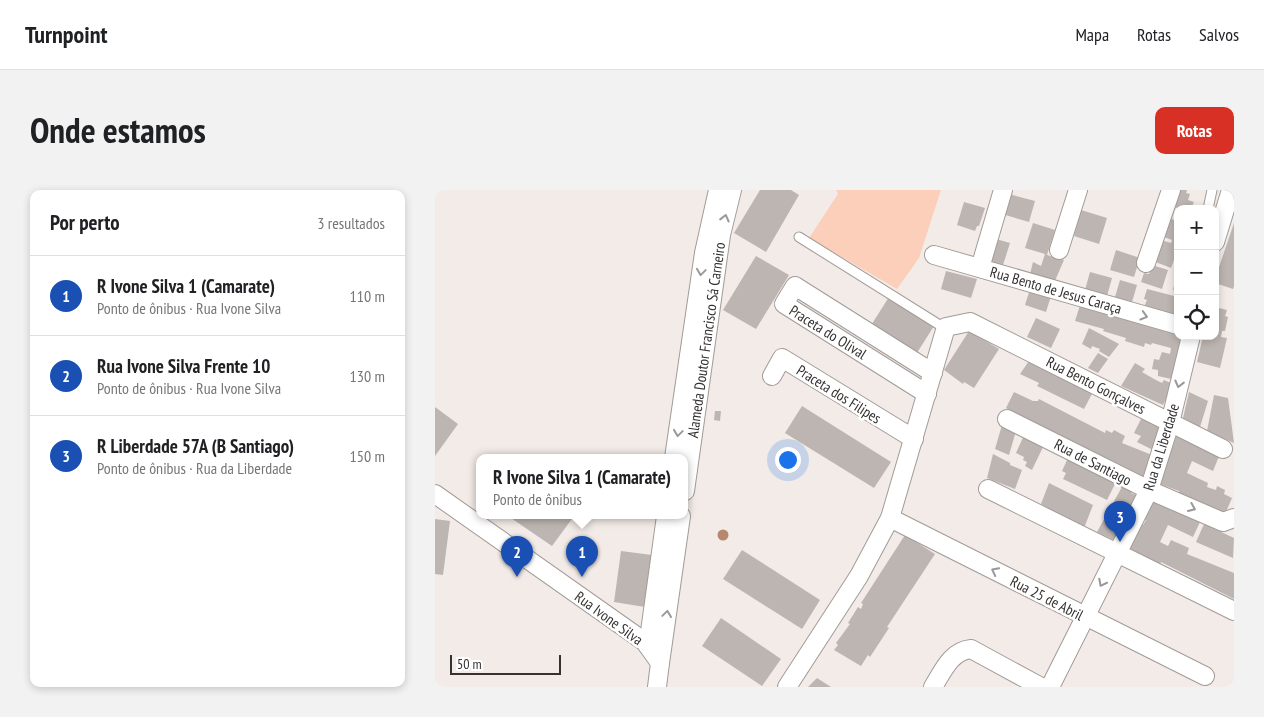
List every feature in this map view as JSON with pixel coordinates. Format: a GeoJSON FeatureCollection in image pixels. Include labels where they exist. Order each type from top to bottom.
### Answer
{"type":"FeatureCollection","features":[{"type":"Feature","properties":{"kind":"street","name":"Alameda Doutor Francisco Sá Carneiro"},"geometry":{"type":"LineString","coordinates":[[675,454],[703,253],[719,190]]}},
{"type":"Feature","properties":{"kind":"street","name":"Alameda Doutor Francisco Sá Carneiro"},"geometry":{"type":"LineString","coordinates":[[688,470],[721,235],[731,190]]}},
{"type":"Feature","properties":{"kind":"street"},"geometry":{"type":"LineString","coordinates":[[980,268],[1003,190]]}},
{"type":"Feature","properties":{"kind":"street"},"geometry":{"type":"LineString","coordinates":[[1059,250],[1078,190]]}},
{"type":"Feature","properties":{"kind":"street"},"geometry":{"type":"LineString","coordinates":[[1145,263],[1171,190]]}},
{"type":"Feature","properties":{"kind":"street"},"geometry":{"type":"LineString","coordinates":[[1219,224],[1231,190]]}},
{"type":"Feature","properties":{"kind":"street","name":"Rua Bento de Jesus Caraça"},"geometry":{"type":"LineString","coordinates":[[934,255],[1174,324]]}},
{"type":"Feature","properties":{"kind":"street","name":"Praceta do Olival"},"geometry":{"type":"LineString","coordinates":[[927,394],[784,304],[795,286],[933,373]]}},
{"type":"Feature","properties":{"kind":"street","name":"Rua Bento Gonçalves"},"geometry":{"type":"LineString","coordinates":[[946,328],[970,322],[1223,449]]}},
{"type":"Feature","properties":{"kind":"street"},"geometry":{"type":"LineString","coordinates":[[787,687],[859,576],[890,518],[946,328]]}},
{"type":"Feature","properties":{"kind":"street","name":"Rua da Liberdade"},"geometry":{"type":"LineString","coordinates":[[1050,687],[1149,490],[1170,422],[1190,340]]}},
{"type":"Feature","properties":{"kind":"street","name":"Praceta dos Filipes"},"geometry":{"type":"LineString","coordinates":[[772,376],[782,358],[914,439]]}},
{"type":"Feature","properties":{"kind":"street","name":"Rua de Santiago"},"geometry":{"type":"LineString","coordinates":[[1007,419],[1149,490],[1223,522],[1234,518]]}},
{"type":"Feature","properties":{"kind":"street"},"geometry":{"type":"LineString","coordinates":[[988,489],[1234,611]]}},
{"type":"Feature","properties":{"kind":"street","name":"Rua Ivone Silva"},"geometry":{"type":"LineString","coordinates":[[435,494],[647,646],[660,662]]}},
{"type":"Feature","properties":{"kind":"street","name":"Rua 25 de Abril"},"geometry":{"type":"LineString","coordinates":[[890,518],[1205,676]]}},
{"type":"Feature","properties":{"kind":"street"},"geometry":{"type":"LineString","coordinates":[[647,646],[666,519]]}},
{"type":"Feature","properties":{"kind":"street"},"geometry":{"type":"LineString","coordinates":[[657,687],[681,519]]}},
{"type":"Feature","properties":{"kind":"street"},"geometry":{"type":"LineString","coordinates":[[933,687],[954,655],[962,650],[971,649],[1041,687]]}},
{"type":"Feature","properties":{"kind":"lane"},"geometry":{"type":"LineString","coordinates":[[1208,205],[1212,190]]}},
{"type":"Feature","properties":{"kind":"lane"},"geometry":{"type":"LineString","coordinates":[[799,237],[946,328]]}},
{"type":"Feature","properties":{"kind":"shaded area"},"geometry":{"type":"Polygon","coordinates":[[[836,190],[941,190],[919,258],[897,289],[809,238],[838,194],[836,190]]]}},
{"type":"Feature","properties":{"kind":"building"},"geometry":{"type":"Polygon","coordinates":[[[760,190],[791,190],[799,195],[766,252],[734,233],[760,190]]]}},
{"type":"Feature","properties":{"kind":"building"},"geometry":{"type":"Polygon","coordinates":[[[1178,190],[1187,190],[1186,193],[1190,194],[1188,200],[1194,202],[1193,205],[1171,205],[1178,190]]]}},
{"type":"Feature","properties":{"kind":"building"},"geometry":{"type":"Polygon","coordinates":[[[1009,194],[1035,201],[1029,222],[1002,214],[1009,194]]]}},
{"type":"Feature","properties":{"kind":"building"},"geometry":{"type":"Polygon","coordinates":[[[964,202],[985,208],[979,226],[977,226],[975,231],[957,225],[964,202]]]}},
{"type":"Feature","properties":{"kind":"building"},"geometry":{"type":"Polygon","coordinates":[[[1081,210],[1107,218],[1099,244],[1074,236],[1081,210]]]}},
{"type":"Feature","properties":{"kind":"building"},"geometry":{"type":"Polygon","coordinates":[[[1168,218],[1174,220],[1174,260],[1171,268],[1153,261],[1161,240],[1171,243],[1172,240],[1161,236],[1168,218]]]}},
{"type":"Feature","properties":{"kind":"building"},"geometry":{"type":"Polygon","coordinates":[[[1033,223],[1055,230],[1047,255],[1064,260],[1054,283],[1030,274],[1033,262],[1041,266],[1045,254],[1025,248],[1033,223]]]}},
{"type":"Feature","properties":{"kind":"building"},"geometry":{"type":"Polygon","coordinates":[[[1234,223],[1233,289],[1219,284],[1219,267],[1234,223]]]}},
{"type":"Feature","properties":{"kind":"building"},"geometry":{"type":"Polygon","coordinates":[[[996,239],[1010,243],[1003,265],[990,261],[996,239]]]}},
{"type":"Feature","properties":{"kind":"building"},"geometry":{"type":"Polygon","coordinates":[[[1116,250],[1140,258],[1134,277],[1110,270],[1116,250]]]}},
{"type":"Feature","properties":{"kind":"building"},"geometry":{"type":"Polygon","coordinates":[[[756,256],[789,275],[756,329],[723,310],[756,256]]]}},
{"type":"Feature","properties":{"kind":"building"},"geometry":{"type":"Polygon","coordinates":[[[1152,265],[1168,270],[1162,289],[1141,282],[1144,273],[1149,274],[1152,265]]]}},
{"type":"Feature","properties":{"kind":"building"},"geometry":{"type":"Polygon","coordinates":[[[946,271],[977,279],[971,298],[941,289],[946,271]]]}},
{"type":"Feature","properties":{"kind":"building"},"geometry":{"type":"Polygon","coordinates":[[[1090,272],[1112,278],[1107,296],[1085,290],[1090,272]]]}},
{"type":"Feature","properties":{"kind":"building"},"geometry":{"type":"Polygon","coordinates":[[[1120,280],[1137,285],[1132,302],[1115,297],[1120,280]]]}},
{"type":"Feature","properties":{"kind":"building"},"geometry":{"type":"Polygon","coordinates":[[[1031,286],[1052,293],[1046,312],[1025,305],[1031,286]]]}},
{"type":"Feature","properties":{"kind":"building"},"geometry":{"type":"Polygon","coordinates":[[[1147,289],[1174,296],[1174,317],[1144,307],[1147,300],[1144,299],[1147,289]]]}},
{"type":"Feature","properties":{"kind":"building"},"geometry":{"type":"Polygon","coordinates":[[[889,297],[934,326],[915,356],[870,327],[889,297]]]}},
{"type":"Feature","properties":{"kind":"building"},"geometry":{"type":"Polygon","coordinates":[[[1081,302],[1174,333],[1174,340],[1184,340],[1179,358],[1176,357],[1175,363],[1178,364],[1176,375],[1172,374],[1171,379],[1158,376],[1158,370],[1152,369],[1154,359],[1159,360],[1162,352],[1170,354],[1171,348],[1152,343],[1151,345],[1145,343],[1144,347],[1125,341],[1126,338],[1103,331],[1104,329],[1075,321],[1081,302]]]}},
{"type":"Feature","properties":{"kind":"building"},"geometry":{"type":"Polygon","coordinates":[[[1219,308],[1227,310],[1225,316],[1228,317],[1225,331],[1222,331],[1221,337],[1227,338],[1220,368],[1197,362],[1202,340],[1219,340],[1219,308]]]}},
{"type":"Feature","properties":{"kind":"building"},"geometry":{"type":"Polygon","coordinates":[[[1036,318],[1060,329],[1051,348],[1027,337],[1036,318]]]}},
{"type":"Feature","properties":{"kind":"building"},"geometry":{"type":"Polygon","coordinates":[[[1089,328],[1119,344],[1109,357],[1099,351],[1100,349],[1092,346],[1091,349],[1082,344],[1089,328]]]}},
{"type":"Feature","properties":{"kind":"building"},"geometry":{"type":"Polygon","coordinates":[[[969,331],[999,349],[974,388],[964,382],[963,384],[944,370],[969,331]]]}},
{"type":"Feature","properties":{"kind":"building"},"geometry":{"type":"Polygon","coordinates":[[[1098,353],[1108,359],[1098,373],[1088,368],[1098,353]]]}},
{"type":"Feature","properties":{"kind":"building"},"geometry":{"type":"Polygon","coordinates":[[[1031,358],[1094,390],[1084,409],[1037,386],[1039,383],[1020,374],[1031,358]]]}},
{"type":"Feature","properties":{"kind":"building"},"geometry":{"type":"Polygon","coordinates":[[[1135,363],[1145,369],[1142,372],[1154,379],[1162,383],[1164,380],[1173,384],[1163,405],[1121,386],[1135,363]]]}},
{"type":"Feature","properties":{"kind":"building"},"geometry":{"type":"Polygon","coordinates":[[[1014,392],[1033,401],[1038,401],[1039,399],[1105,433],[1106,430],[1112,433],[1114,430],[1125,436],[1122,443],[1152,455],[1143,476],[1006,408],[1014,392]]]}},
{"type":"Feature","properties":{"kind":"building"},"geometry":{"type":"Polygon","coordinates":[[[1189,392],[1208,401],[1200,427],[1183,418],[1189,392]]]}},
{"type":"Feature","properties":{"kind":"building"},"geometry":{"type":"Polygon","coordinates":[[[1214,395],[1228,398],[1234,443],[1207,431],[1214,395]]]}},
{"type":"Feature","properties":{"kind":"building"},"geometry":{"type":"Polygon","coordinates":[[[802,406],[891,462],[874,488],[785,433],[802,406]]]}},
{"type":"Feature","properties":{"kind":"building"},"geometry":{"type":"Polygon","coordinates":[[[435,407],[458,424],[435,456],[435,407]]]}},
{"type":"Feature","properties":{"kind":"building"},"geometry":{"type":"Polygon","coordinates":[[[715,411],[721,411],[720,421],[714,420],[715,411]]]}},
{"type":"Feature","properties":{"kind":"building"},"geometry":{"type":"Polygon","coordinates":[[[1142,417],[1162,427],[1153,450],[1137,442],[1141,436],[1134,433],[1142,417]]]}},
{"type":"Feature","properties":{"kind":"building"},"geometry":{"type":"Polygon","coordinates":[[[1002,425],[1016,431],[1009,455],[995,449],[1002,425]]]}},
{"type":"Feature","properties":{"kind":"building"},"geometry":{"type":"Polygon","coordinates":[[[1025,433],[1044,445],[1032,470],[1025,466],[1027,462],[1023,460],[1024,457],[1016,453],[1025,433]]]}},
{"type":"Feature","properties":{"kind":"building"},"geometry":{"type":"Polygon","coordinates":[[[1177,434],[1220,454],[1213,471],[1192,461],[1187,473],[1208,483],[1207,487],[1216,490],[1217,486],[1225,490],[1224,494],[1232,498],[1225,514],[1179,493],[1179,491],[1160,484],[1177,434]]]}},
{"type":"Feature","properties":{"kind":"building"},"geometry":{"type":"Polygon","coordinates":[[[993,454],[1022,470],[1015,489],[987,478],[993,454]]]}},
{"type":"Feature","properties":{"kind":"building"},"geometry":{"type":"Polygon","coordinates":[[[1068,458],[1117,480],[1107,500],[1063,479],[1066,473],[1062,471],[1068,458]]]}},
{"type":"Feature","properties":{"kind":"building"},"geometry":{"type":"Polygon","coordinates":[[[1049,483],[1093,505],[1084,528],[1041,504],[1049,483]]]}},
{"type":"Feature","properties":{"kind":"building"},"geometry":{"type":"Polygon","coordinates":[[[1123,485],[1133,489],[1131,493],[1138,496],[1116,541],[1097,532],[1123,485]]]}},
{"type":"Feature","properties":{"kind":"building"},"geometry":{"type":"Polygon","coordinates":[[[1154,501],[1200,522],[1193,537],[1168,525],[1160,542],[1168,546],[1171,540],[1189,548],[1187,554],[1234,573],[1234,599],[1161,562],[1160,565],[1129,551],[1141,524],[1143,525],[1146,520],[1143,518],[1149,505],[1152,506],[1154,501]]]}},
{"type":"Feature","properties":{"kind":"building"},"geometry":{"type":"Polygon","coordinates":[[[435,519],[450,521],[443,575],[435,574],[435,519]]]}},
{"type":"Feature","properties":{"kind":"building"},"geometry":{"type":"Polygon","coordinates":[[[512,519],[572,519],[552,546],[512,519]]]}},
{"type":"Feature","properties":{"kind":"building"},"geometry":{"type":"Polygon","coordinates":[[[1204,524],[1234,538],[1233,558],[1196,542],[1204,524]]]}},
{"type":"Feature","properties":{"kind":"building"},"geometry":{"type":"Polygon","coordinates":[[[905,535],[935,554],[887,627],[889,628],[870,657],[868,655],[861,666],[834,650],[838,645],[836,643],[850,624],[848,623],[858,607],[861,609],[863,604],[861,603],[905,535]]]}},
{"type":"Feature","properties":{"kind":"building"},"geometry":{"type":"Polygon","coordinates":[[[742,550],[820,600],[802,629],[723,579],[742,550]]]}},
{"type":"Feature","properties":{"kind":"building"},"geometry":{"type":"Polygon","coordinates":[[[621,551],[652,555],[645,607],[614,602],[621,551]]]}},
{"type":"Feature","properties":{"kind":"building"},"geometry":{"type":"Polygon","coordinates":[[[721,618],[781,659],[762,686],[702,646],[721,618]]]}},
{"type":"Feature","properties":{"kind":"building"},"geometry":{"type":"Polygon","coordinates":[[[817,678],[831,687],[808,687],[817,678]]]}},
{"type":"Feature","properties":{"kind":"place","name":"R Liberdade 57A (B Santiago)"},"geometry":{"type":"Point","coordinates":[1120,542]}},
{"type":"Feature","properties":{"kind":"place","name":"Rua Ivone Silva Frente 10"},"geometry":{"type":"Point","coordinates":[517,577]}},
{"type":"Feature","properties":{"kind":"place","name":"R Ivone Silva 1 (Camarate)"},"geometry":{"type":"Point","coordinates":[582,577]}}]}
